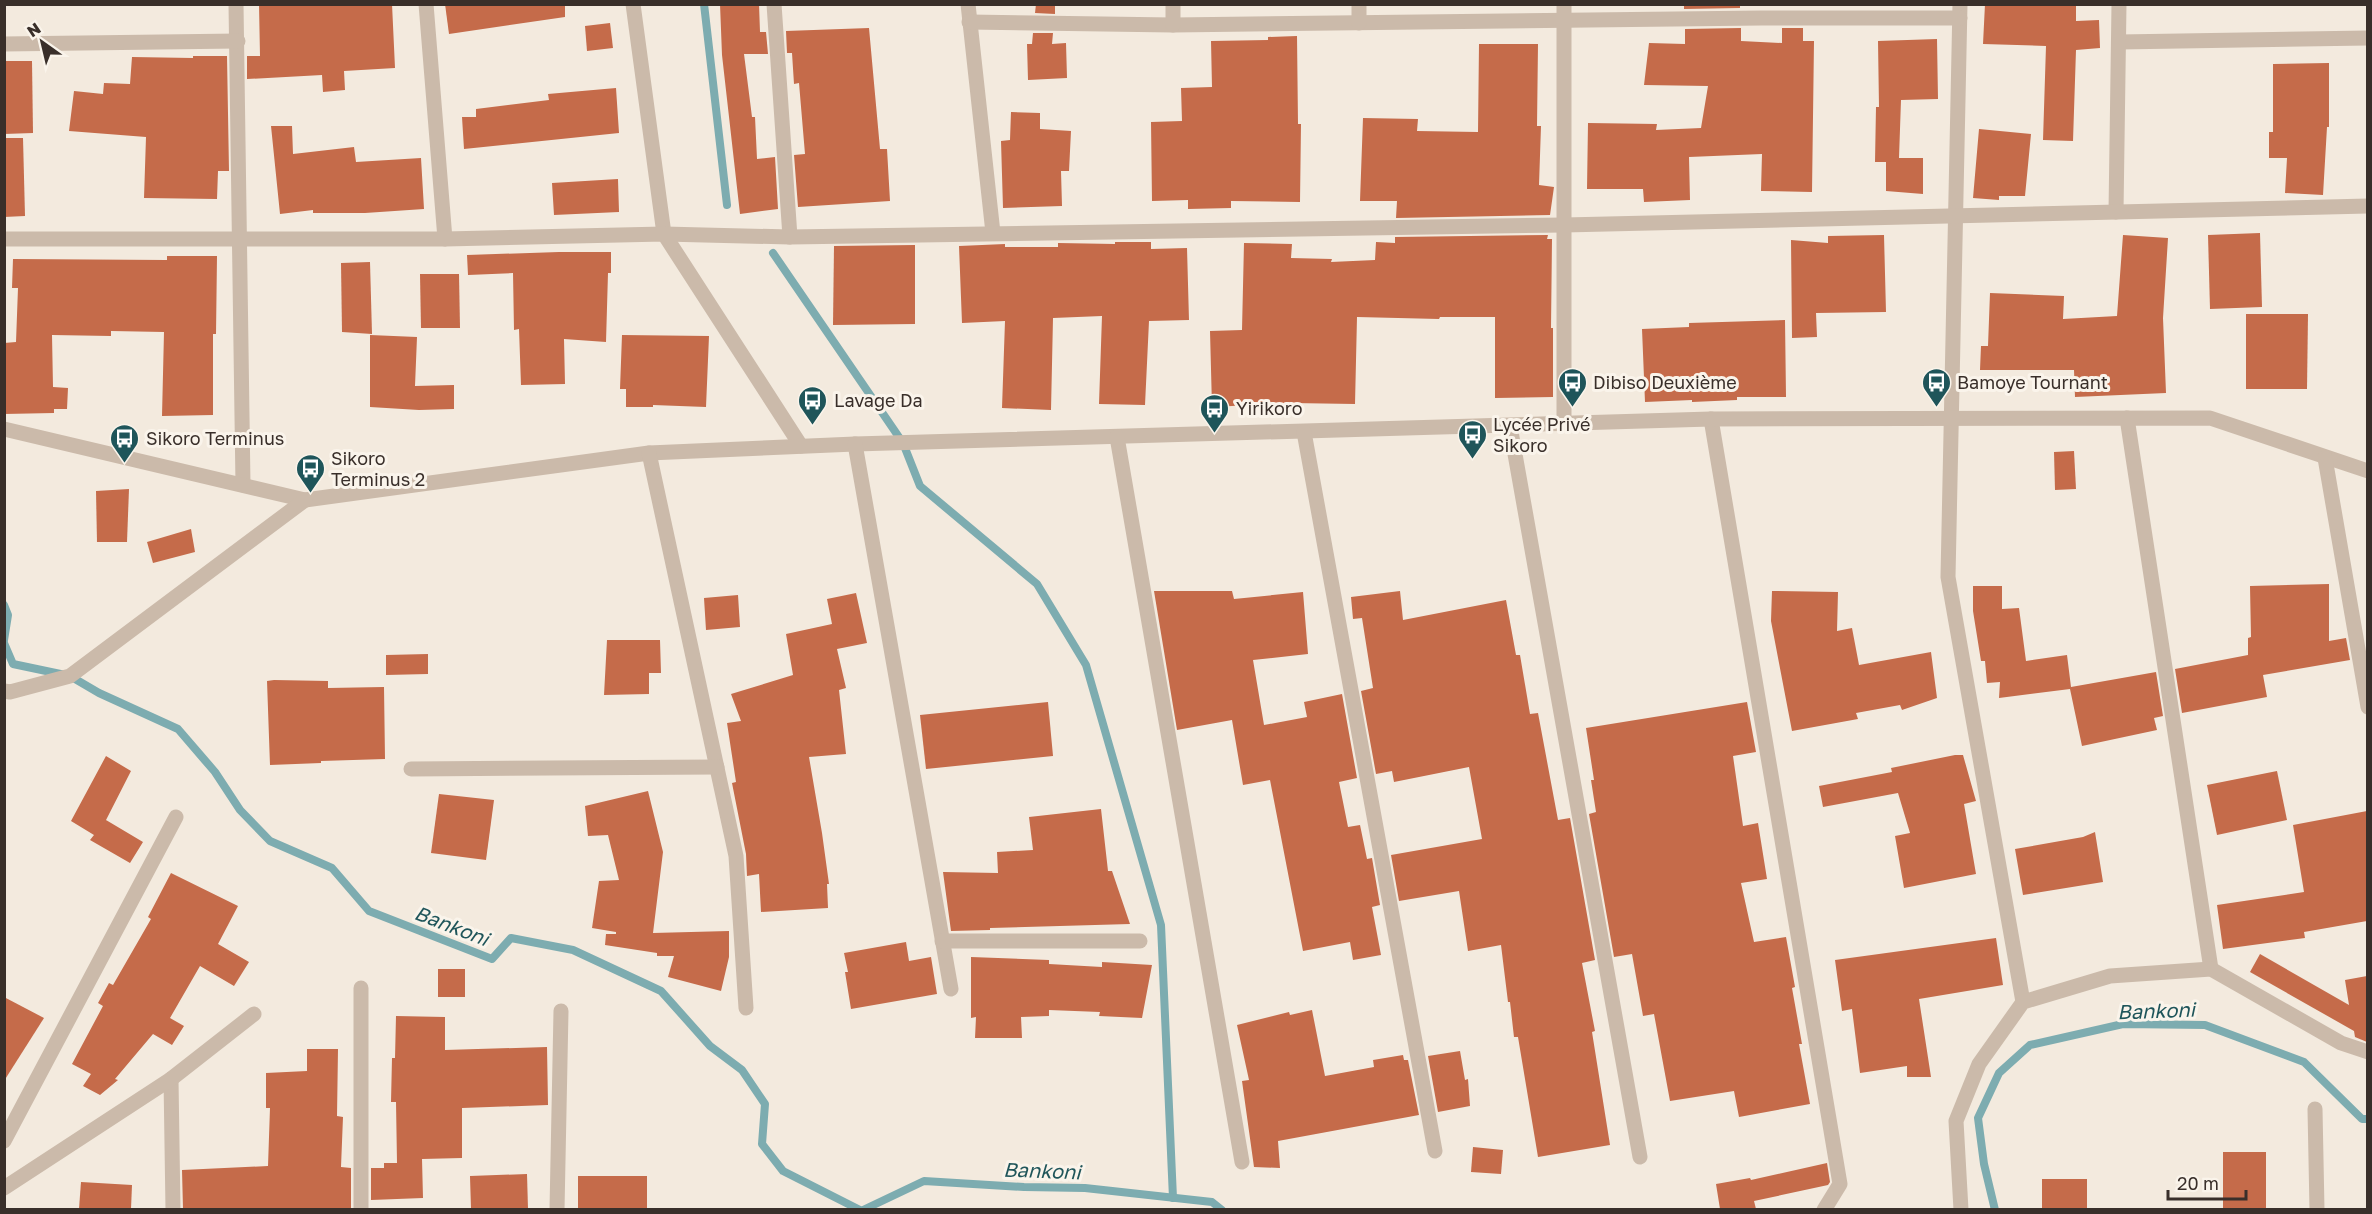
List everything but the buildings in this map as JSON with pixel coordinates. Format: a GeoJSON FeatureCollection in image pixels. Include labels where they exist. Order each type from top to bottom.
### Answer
{"type":"FeatureCollection","features":[{"type":"Feature","properties":{"kind":"street"},"geometry":{"type":"LineString","coordinates":[[236,4],[243,485]]}},
{"type":"Feature","properties":{"kind":"street"},"geometry":{"type":"LineString","coordinates":[[426,4],[445,239]]}},
{"type":"Feature","properties":{"kind":"street"},"geometry":{"type":"LineString","coordinates":[[633,4],[664,234],[801,446]]}},
{"type":"Feature","properties":{"kind":"street"},"geometry":{"type":"LineString","coordinates":[[774,4],[790,237]]}},
{"type":"Feature","properties":{"kind":"street"},"geometry":{"type":"LineString","coordinates":[[968,4],[993,233]]}},
{"type":"Feature","properties":{"kind":"street"},"geometry":{"type":"LineString","coordinates":[[1173,4],[1173,26]]}},
{"type":"Feature","properties":{"kind":"street"},"geometry":{"type":"LineString","coordinates":[[1359,4],[1359,22]]}},
{"type":"Feature","properties":{"kind":"street"},"geometry":{"type":"LineString","coordinates":[[1564,4],[1564,424]]}},
{"type":"Feature","properties":{"kind":"street"},"geometry":{"type":"LineString","coordinates":[[2116,213],[2119,4]]}},
{"type":"Feature","properties":{"kind":"street"},"geometry":{"type":"LineString","coordinates":[[969,22],[1173,26],[1564,21],[1762,11],[1960,11],[1948,576],[2023,1002]]}},
{"type":"Feature","properties":{"kind":"street"},"geometry":{"type":"LineString","coordinates":[[2119,42],[2367,38]]}},
{"type":"Feature","properties":{"kind":"street"},"geometry":{"type":"LineString","coordinates":[[4,44],[238,41]]}},
{"type":"Feature","properties":{"kind":"street"},"geometry":{"type":"LineString","coordinates":[[4,239],[445,239],[664,234],[790,237],[1564,225],[2367,206]]}},
{"type":"Feature","properties":{"kind":"street"},"geometry":{"type":"LineString","coordinates":[[1711,418],[1840,1184],[1824,1209]]}},
{"type":"Feature","properties":{"kind":"street"},"geometry":{"type":"LineString","coordinates":[[4,429],[305,500],[649,453],[855,444],[1510,426],[1711,418],[2210,418],[2367,471]]}},
{"type":"Feature","properties":{"kind":"street"},"geometry":{"type":"LineString","coordinates":[[2127,418],[2211,969]]}},
{"type":"Feature","properties":{"kind":"street"},"geometry":{"type":"LineString","coordinates":[[1510,426],[1640,1157]]}},
{"type":"Feature","properties":{"kind":"street"},"geometry":{"type":"LineString","coordinates":[[1304,432],[1435,1151]]}},
{"type":"Feature","properties":{"kind":"street"},"geometry":{"type":"LineString","coordinates":[[1117,437],[1242,1162]]}},
{"type":"Feature","properties":{"kind":"street"},"geometry":{"type":"LineString","coordinates":[[855,444],[951,989]]}},
{"type":"Feature","properties":{"kind":"street"},"geometry":{"type":"LineString","coordinates":[[649,453],[736,856],[746,1008]]}},
{"type":"Feature","properties":{"kind":"street"},"geometry":{"type":"LineString","coordinates":[[2325,458],[2367,707]]}},
{"type":"Feature","properties":{"kind":"street"},"geometry":{"type":"LineString","coordinates":[[6,696],[70,676],[305,500]]}},
{"type":"Feature","properties":{"kind":"street"},"geometry":{"type":"LineString","coordinates":[[411,769],[717,767]]}},
{"type":"Feature","properties":{"kind":"street"},"geometry":{"type":"LineString","coordinates":[[4,1141],[176,817]]}},
{"type":"Feature","properties":{"kind":"street"},"geometry":{"type":"LineString","coordinates":[[942,941],[1140,941]]}},
{"type":"Feature","properties":{"kind":"street"},"geometry":{"type":"LineString","coordinates":[[1960,1209],[1956,1121],[1979,1064],[2023,1002],[2110,976],[2211,969],[2341,1043],[2367,1052]]}},
{"type":"Feature","properties":{"kind":"street"},"geometry":{"type":"LineString","coordinates":[[361,988],[362,1209]]}},
{"type":"Feature","properties":{"kind":"street"},"geometry":{"type":"LineString","coordinates":[[557,1209],[561,1011]]}},
{"type":"Feature","properties":{"kind":"street"},"geometry":{"type":"LineString","coordinates":[[4,1188],[171,1079],[254,1014]]}},
{"type":"Feature","properties":{"kind":"street"},"geometry":{"type":"LineString","coordinates":[[171,1079],[173,1209]]}},
{"type":"Feature","properties":{"kind":"street"},"geometry":{"type":"LineString","coordinates":[[2315,1109],[2317,1209]]}},
{"type":"Feature","properties":{"kind":"waterway"},"geometry":{"type":"LineString","coordinates":[[704,4],[727,205]]}},
{"type":"Feature","properties":{"kind":"waterway"},"geometry":{"type":"LineString","coordinates":[[773,253],[903,443],[920,486],[1037,584],[1086,665],[1161,925],[1173,1198]]}},
{"type":"Feature","properties":{"kind":"waterway","name":"Bankoni"},"geometry":{"type":"LineString","coordinates":[[4,605],[8,615],[4,640]]}},
{"type":"Feature","properties":{"kind":"waterway","name":"Bankoni"},"geometry":{"type":"LineString","coordinates":[[4,643],[13,664],[70,676],[99,693],[178,729],[215,772],[240,810],[270,841],[332,868],[369,911],[492,959],[511,938],[573,950],[661,991],[710,1046],[742,1070],[765,1104],[762,1144],[783,1171],[860,1210]]}},
{"type":"Feature","properties":{"kind":"waterway","name":"Bankoni"},"geometry":{"type":"LineString","coordinates":[[1995,1210],[1984,1164],[1978,1118],[1999,1073],[2030,1045],[2123,1024],[2205,1025],[2304,1062],[2362,1119],[2368,1119]]}},
{"type":"Feature","properties":{"kind":"waterway","name":"Bankoni"},"geometry":{"type":"LineString","coordinates":[[863,1210],[924,1181],[1085,1188],[1212,1202],[1222,1210]]}},
{"type":"Feature","properties":{"kind":"place","name":"Dibiso Deuxième"},"geometry":{"type":"Point","coordinates":[1572,408]}},
{"type":"Feature","properties":{"kind":"place","name":"Bamoye Tournant"},"geometry":{"type":"Point","coordinates":[1936,408]}},
{"type":"Feature","properties":{"kind":"place","name":"Lavage Da"},"geometry":{"type":"Point","coordinates":[813,426]}},
{"type":"Feature","properties":{"kind":"place","name":"Yirikoro"},"geometry":{"type":"Point","coordinates":[1215,434]}},
{"type":"Feature","properties":{"kind":"place","name":"Lycée Privé Sikoro"},"geometry":{"type":"Point","coordinates":[1472,460]}},
{"type":"Feature","properties":{"kind":"place","name":"Sikoro Terminus"},"geometry":{"type":"Point","coordinates":[125,464]}},
{"type":"Feature","properties":{"kind":"place","name":"Sikoro Terminus 2"},"geometry":{"type":"Point","coordinates":[310,494]}}]}
